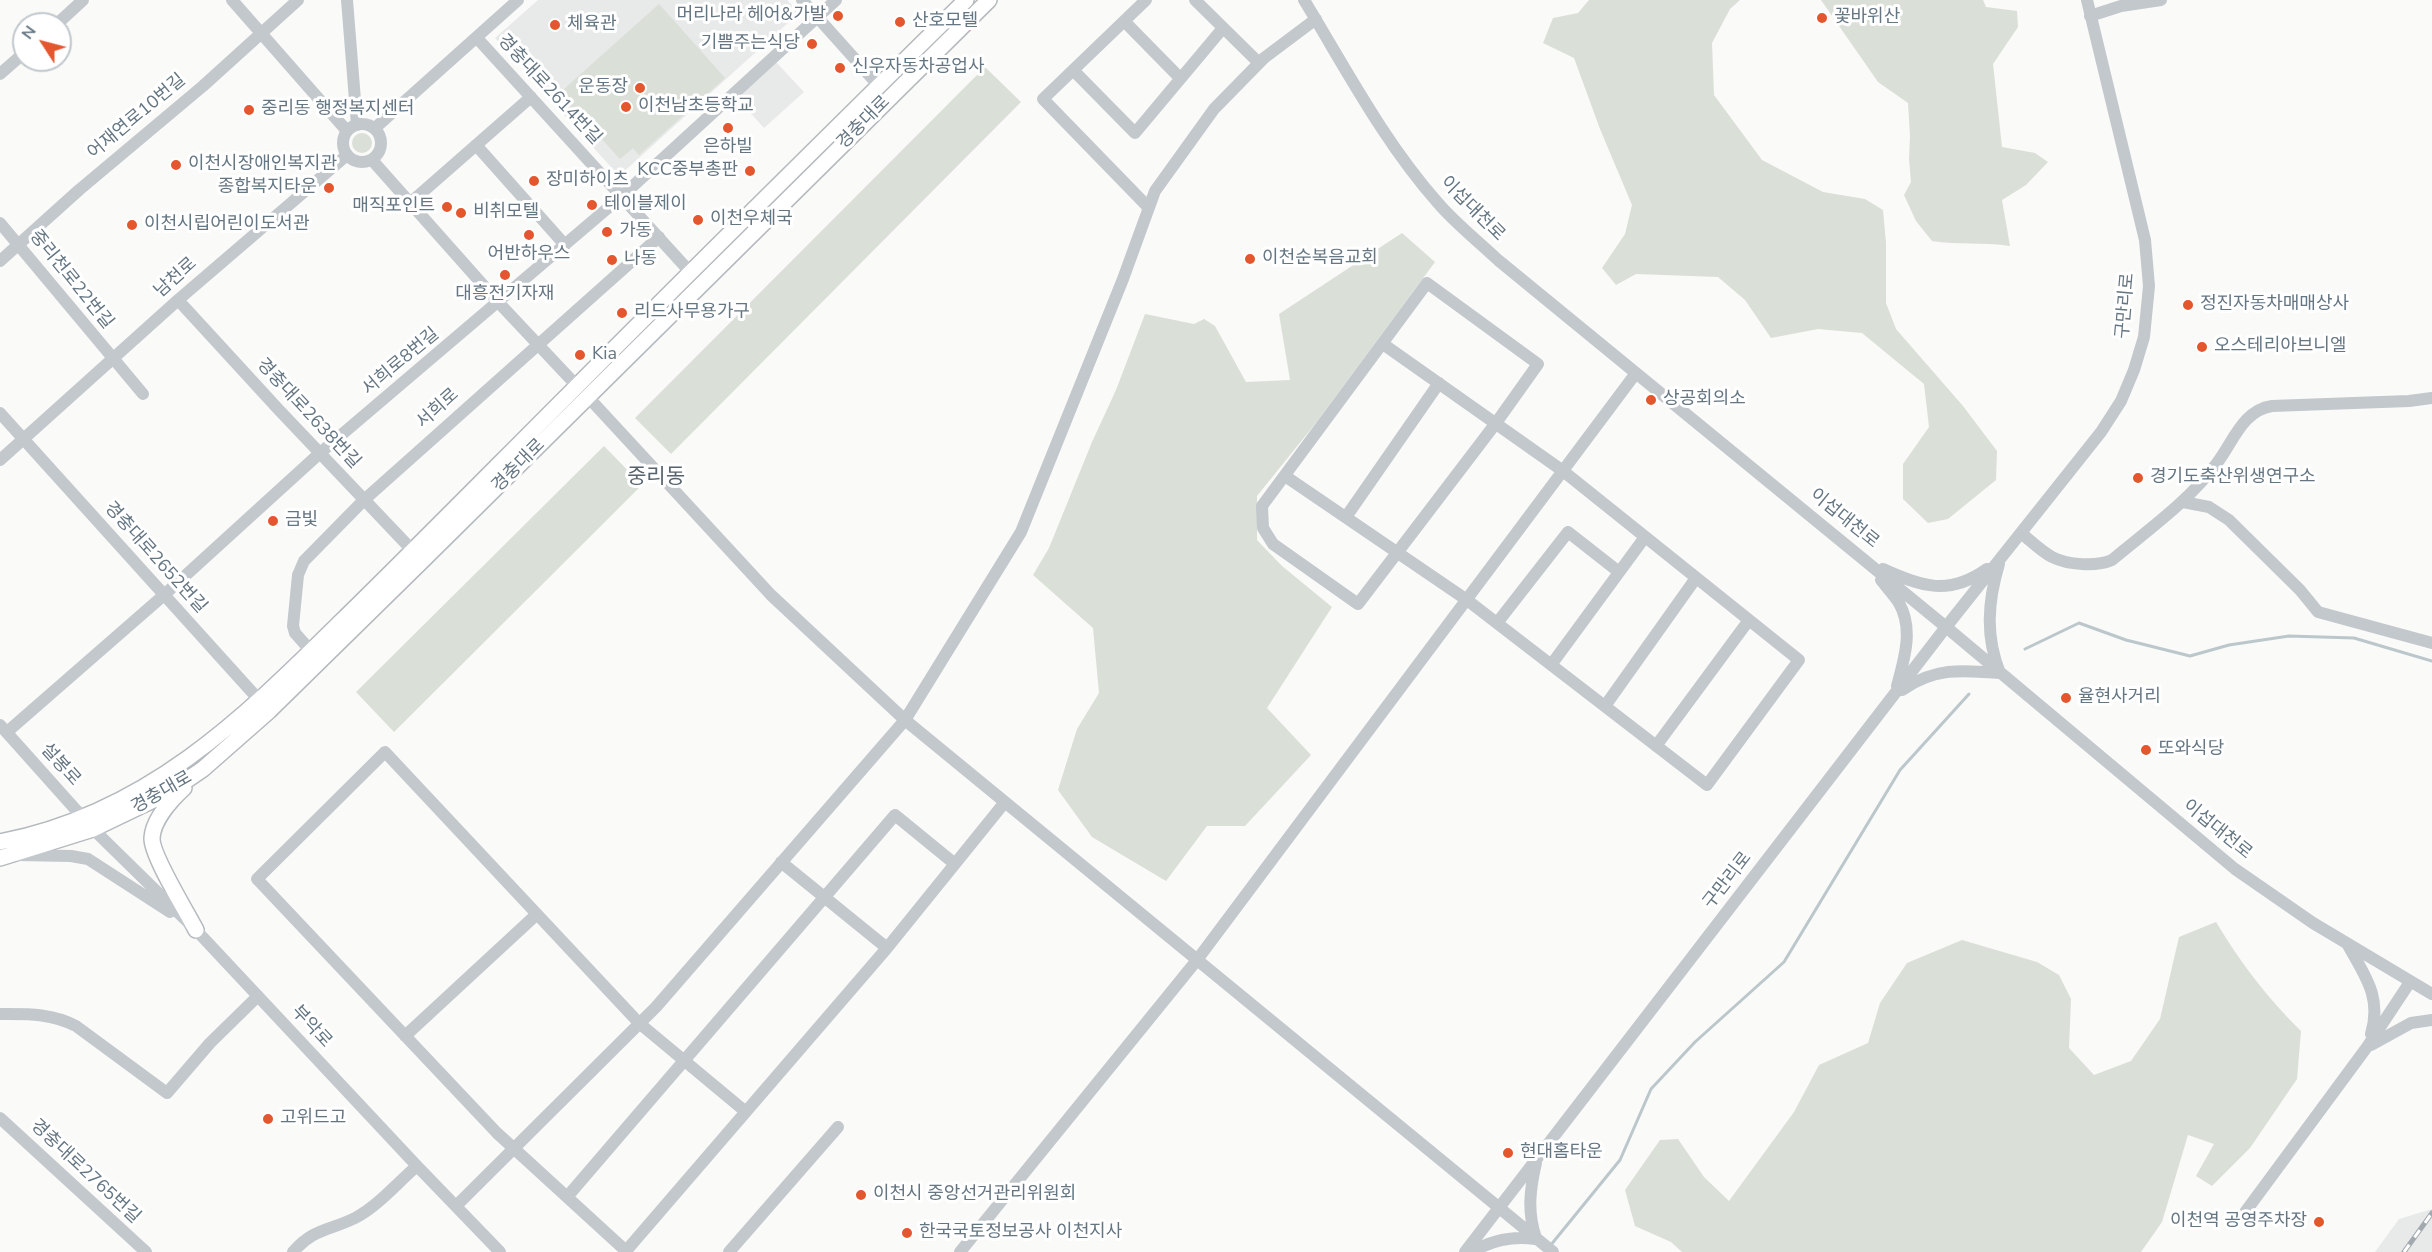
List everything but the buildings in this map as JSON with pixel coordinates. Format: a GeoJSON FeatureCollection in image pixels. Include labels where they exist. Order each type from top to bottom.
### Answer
{"type":"FeatureCollection","features":[{"type":"Feature","properties":{"kind":"main road","name":"경충대로"},"geometry":{"type":"LineString","coordinates":[[0,842],[88,824],[175,769],[225,732],[260,701],[413,551],[966,0]]}},
{"type":"Feature","properties":{"kind":"main road","name":"경충대로"},"geometry":{"type":"LineString","coordinates":[[6,856],[168,793],[203,769],[277,703],[989,0]]}},
{"type":"Feature","properties":{"kind":"main road"},"geometry":{"type":"LineString","coordinates":[[577,386],[588,397]]}},
{"type":"Feature","properties":{"kind":"main road"},"geometry":{"type":"LineString","coordinates":[[196,930],[156,854],[152,839],[157,823],[172,800],[203,769]]}},
{"type":"Feature","properties":{"kind":"street"},"geometry":{"type":"LineString","coordinates":[[70,12],[83,0]]}},
{"type":"Feature","properties":{"kind":"street"},"geometry":{"type":"LineString","coordinates":[[232,0],[352,128]]}},
{"type":"Feature","properties":{"kind":"street","name":"어재연로10번길"},"geometry":{"type":"LineString","coordinates":[[0,261],[298,0]]}},
{"type":"Feature","properties":{"kind":"street"},"geometry":{"type":"LineString","coordinates":[[347,0],[352,128],[343,143],[347,155],[358,162],[372,160],[380,152],[382,145],[375,128],[369,125],[352,128]]}},
{"type":"Feature","properties":{"kind":"street"},"geometry":{"type":"LineString","coordinates":[[375,128],[518,0]]}},
{"type":"Feature","properties":{"kind":"street"},"geometry":{"type":"LineString","coordinates":[[802,0],[879,86]]}},
{"type":"Feature","properties":{"kind":"street","name":"서희로8번길"},"geometry":{"type":"LineString","coordinates":[[3,728],[164,595],[320,453],[622,196],[836,0]]}},
{"type":"Feature","properties":{"kind":"street"},"geometry":{"type":"LineString","coordinates":[[1146,0],[1043,99],[1149,208]]}},
{"type":"Feature","properties":{"kind":"street"},"geometry":{"type":"LineString","coordinates":[[1195,0],[1259,63]]}},
{"type":"Feature","properties":{"kind":"street","name":"이섭대천로"},"geometry":{"type":"LineString","coordinates":[[1304,0],[1391,142],[1439,204],[1498,260],[1946,627],[2227,863],[2271,895],[2348,945],[2432,994]]}},
{"type":"Feature","properties":{"kind":"street","name":"구만리로"},"geometry":{"type":"LineString","coordinates":[[1465,1252],[1946,627],[2089,448],[2121,401],[2144,337],[2149,286],[2145,240],[2087,0]]}},
{"type":"Feature","properties":{"kind":"street"},"geometry":{"type":"LineString","coordinates":[[2091,16],[2121,6],[2161,0]]}},
{"type":"Feature","properties":{"kind":"street"},"geometry":{"type":"LineString","coordinates":[[456,1206],[639,1023],[905,720],[1021,532],[1123,279],[1155,191],[1214,109],[1259,63],[1316,19]]}},
{"type":"Feature","properties":{"kind":"street"},"geometry":{"type":"LineString","coordinates":[[1124,21],[1180,78]]}},
{"type":"Feature","properties":{"kind":"street"},"geometry":{"type":"LineString","coordinates":[[1073,70],[1135,133],[1223,27]]}},
{"type":"Feature","properties":{"kind":"street","name":"경충대로2614번길"},"geometry":{"type":"LineString","coordinates":[[477,38],[691,273]]}},
{"type":"Feature","properties":{"kind":"street"},"geometry":{"type":"LineString","coordinates":[[0,74],[12,64]]}},
{"type":"Feature","properties":{"kind":"street"},"geometry":{"type":"LineString","coordinates":[[410,203],[531,97]]}},
{"type":"Feature","properties":{"kind":"street"},"geometry":{"type":"LineString","coordinates":[[476,145],[565,245]]}},
{"type":"Feature","properties":{"kind":"street","name":"남천로"},"geometry":{"type":"LineString","coordinates":[[0,460],[178,300],[347,155]]}},
{"type":"Feature","properties":{"kind":"street"},"geometry":{"type":"LineString","coordinates":[[372,160],[536,344],[577,386]]}},
{"type":"Feature","properties":{"kind":"street","name":"중리천로22번길"},"geometry":{"type":"LineString","coordinates":[[0,223],[113,360]]}},
{"type":"Feature","properties":{"kind":"street","name":"서희로"},"geometry":{"type":"LineString","coordinates":[[364,500],[536,344],[659,237]]}},
{"type":"Feature","properties":{"kind":"street"},"geometry":{"type":"LineString","coordinates":[[1427,282],[1538,364],[1496,423],[1358,604],[1274,544],[1263,528],[1262,506],[1427,282]]}},
{"type":"Feature","properties":{"kind":"street","name":"경충대로2638번길"},"geometry":{"type":"LineString","coordinates":[[178,300],[413,551]]}},
{"type":"Feature","properties":{"kind":"street"},"geometry":{"type":"LineString","coordinates":[[1285,476],[1467,600],[1707,785],[1799,660],[1563,471],[1383,344]]}},
{"type":"Feature","properties":{"kind":"street"},"geometry":{"type":"LineString","coordinates":[[113,360],[143,394]]}},
{"type":"Feature","properties":{"kind":"street"},"geometry":{"type":"LineString","coordinates":[[960,1252],[1197,960],[1636,373]]}},
{"type":"Feature","properties":{"kind":"street"},"geometry":{"type":"LineString","coordinates":[[1346,517],[1439,383]]}},
{"type":"Feature","properties":{"kind":"street"},"geometry":{"type":"LineString","coordinates":[[588,397],[771,595],[905,720],[1552,1252]]}},
{"type":"Feature","properties":{"kind":"street"},"geometry":{"type":"LineString","coordinates":[[2021,533],[2056,559],[2104,564],[2183,502],[2218,462],[2248,417],[2258,409],[2272,406],[2400,402],[2432,398]]}},
{"type":"Feature","properties":{"kind":"street","name":"경충대로2652번길"},"geometry":{"type":"LineString","coordinates":[[0,413],[260,701]]}},
{"type":"Feature","properties":{"kind":"street"},"geometry":{"type":"LineString","coordinates":[[311,651],[295,633],[293,626],[300,569],[304,561],[364,500]]}},
{"type":"Feature","properties":{"kind":"street"},"geometry":{"type":"LineString","coordinates":[[2183,502],[2209,507],[2229,520],[2300,590],[2318,612],[2432,644]]}},
{"type":"Feature","properties":{"kind":"street"},"geometry":{"type":"LineString","coordinates":[[1497,623],[1568,532],[1619,572]]}},
{"type":"Feature","properties":{"kind":"street"},"geometry":{"type":"LineString","coordinates":[[1551,664],[1646,537]]}},
{"type":"Feature","properties":{"kind":"street"},"geometry":{"type":"LineString","coordinates":[[1865,561],[1912,583],[1936,587],[1953,585],[1975,577],[2001,559]]}},
{"type":"Feature","properties":{"kind":"street"},"geometry":{"type":"LineString","coordinates":[[1894,695],[1918,679],[1936,673],[1954,671],[2000,673],[1993,656],[1989,614],[1992,589],[2001,559]]}},
{"type":"Feature","properties":{"kind":"street"},"geometry":{"type":"LineString","coordinates":[[1865,561],[1899,603],[1905,621],[1907,639],[1904,660],[1894,695]]}},
{"type":"Feature","properties":{"kind":"street"},"geometry":{"type":"LineString","coordinates":[[1605,706],[1696,578]]}},
{"type":"Feature","properties":{"kind":"street"},"geometry":{"type":"LineString","coordinates":[[1656,746],[1749,620]]}},
{"type":"Feature","properties":{"kind":"street","name":"설봉로"},"geometry":{"type":"LineString","coordinates":[[3,728],[88,824]]}},
{"type":"Feature","properties":{"kind":"street"},"geometry":{"type":"LineString","coordinates":[[746,1112],[639,1023],[385,752],[257,879],[497,1133],[626,1251],[746,1112],[887,948],[1005,802]]}},
{"type":"Feature","properties":{"kind":"street"},"geometry":{"type":"LineString","coordinates":[[567,1197],[896,815],[955,864]]}},
{"type":"Feature","properties":{"kind":"street","name":"부악로"},"geometry":{"type":"LineString","coordinates":[[88,824],[196,930],[417,1166],[501,1252]]}},
{"type":"Feature","properties":{"kind":"street"},"geometry":{"type":"LineString","coordinates":[[6,856],[88,859],[196,930]]}},
{"type":"Feature","properties":{"kind":"street"},"geometry":{"type":"LineString","coordinates":[[781,862],[887,948]]}},
{"type":"Feature","properties":{"kind":"street"},"geometry":{"type":"LineString","coordinates":[[405,1036],[537,914]]}},
{"type":"Feature","properties":{"kind":"street"},"geometry":{"type":"LineString","coordinates":[[2348,945],[2374,993],[2375,1019],[2367,1047]]}},
{"type":"Feature","properties":{"kind":"street"},"geometry":{"type":"LineString","coordinates":[[2243,1215],[2367,1047],[2410,982]]}},
{"type":"Feature","properties":{"kind":"street"},"geometry":{"type":"LineString","coordinates":[[0,1014],[42,1013],[61,1018],[76,1026],[167,1093],[210,1043],[258,996]]}},
{"type":"Feature","properties":{"kind":"street"},"geometry":{"type":"LineString","coordinates":[[2367,1047],[2411,1023],[2432,1020]]}},
{"type":"Feature","properties":{"kind":"street","name":"경충대로2765번길"},"geometry":{"type":"LineString","coordinates":[[0,1118],[146,1252]]}},
{"type":"Feature","properties":{"kind":"street"},"geometry":{"type":"LineString","coordinates":[[729,1252],[838,1127]]}},
{"type":"Feature","properties":{"kind":"street"},"geometry":{"type":"LineString","coordinates":[[1536,1239],[1531,1222],[1530,1204],[1537,1158]]}},
{"type":"Feature","properties":{"kind":"street"},"geometry":{"type":"LineString","coordinates":[[293,1252],[313,1233],[354,1218],[373,1205],[417,1166]]}},
{"type":"Feature","properties":{"kind":"street"},"geometry":{"type":"LineString","coordinates":[[1472,1252],[1486,1244],[1504,1239],[1520,1237],[1536,1239]]}},
{"type":"Feature","properties":{"kind":"shaded area","name":"이천남초등학교"},"geometry":{"type":"Polygon","coordinates":[[[538,0],[787,0],[799,13],[619,176],[495,38],[538,0]]]}},
{"type":"Feature","properties":{"kind":"shaded area"},"geometry":{"type":"Polygon","coordinates":[[[1589,0],[1740,0],[1730,9],[1712,43],[1714,95],[1762,160],[1823,192],[1865,199],[1883,210],[1886,243],[1886,303],[1896,329],[1963,406],[1997,451],[1996,480],[1948,519],[1928,523],[1903,499],[1903,464],[1929,427],[1924,384],[1862,333],[1818,329],[1771,338],[1745,300],[1718,277],[1636,274],[1616,285],[1602,268],[1625,234],[1632,205],[1600,129],[1574,58],[1543,43],[1553,18],[1578,13],[1589,0]]]}},
{"type":"Feature","properties":{"kind":"shaded area"},"geometry":{"type":"Polygon","coordinates":[[[1821,0],[1983,0],[1986,7],[2017,11],[2018,27],[1993,64],[2002,147],[2035,153],[2048,162],[2026,185],[2002,200],[2010,246],[1932,241],[1916,221],[1904,195],[1911,182],[1908,103],[1878,82],[1821,0]]]}},
{"type":"Feature","properties":{"kind":"shaded area","name":"운동장"},"geometry":{"type":"Polygon","coordinates":[[[659,4],[725,78],[639,155],[633,148],[620,159],[601,138],[595,143],[554,98],[659,4]]]}},
{"type":"Feature","properties":{"kind":"shaded area"},"geometry":{"type":"Polygon","coordinates":[[[776,62],[804,92],[764,128],[737,98],[776,62]]]}},
{"type":"Feature","properties":{"kind":"shaded area"},"geometry":{"type":"Polygon","coordinates":[[[985,67],[1021,102],[671,454],[635,418],[985,67]]]}},
{"type":"Feature","properties":{"kind":"shaded area"},"geometry":{"type":"Polygon","coordinates":[[[362,133],[369,136],[372,143],[369,150],[362,153],[355,150],[352,143],[355,136],[362,133]]]}},
{"type":"Feature","properties":{"kind":"shaded area"},"geometry":{"type":"Polygon","coordinates":[[[1402,233],[1435,262],[1315,424],[1257,496],[1257,540],[1282,566],[1332,607],[1267,708],[1311,755],[1245,826],[1207,826],[1166,881],[1092,837],[1058,790],[1077,729],[1099,693],[1093,628],[1033,575],[1049,548],[1116,390],[1145,314],[1194,324],[1204,319],[1215,326],[1246,382],[1290,380],[1279,314],[1402,233]]]}},
{"type":"Feature","properties":{"kind":"shaded area"},"geometry":{"type":"Polygon","coordinates":[[[604,446],[642,485],[394,732],[356,692],[604,446]]]}},
{"type":"Feature","properties":{"kind":"shaded area"},"geometry":{"type":"Polygon","coordinates":[[[2216,922],[2255,979],[2301,1031],[2297,1079],[2250,1148],[2212,1186],[2196,1176],[2214,1144],[2188,1135],[2162,1222],[2141,1252],[1682,1252],[1671,1242],[1635,1226],[1625,1190],[1660,1140],[1678,1139],[1704,1177],[1729,1201],[1794,1112],[1819,1065],[1868,1043],[1880,1003],[1907,963],[1962,940],[2037,962],[2059,975],[2071,999],[2069,1048],[2094,1075],[2131,1061],[2160,1019],[2179,937],[2216,922]]]}},
{"type":"Feature","properties":{"kind":"shaded area"},"geometry":{"type":"Polygon","coordinates":[[[2432,1209],[2432,1252],[2375,1252],[2399,1219],[2432,1209]]]}},
{"type":"Feature","properties":{"kind":"waterway"},"geometry":{"type":"LineString","coordinates":[[2025,649],[2079,623],[2126,640],[2190,656],[2229,645],[2289,636],[2354,638],[2432,661]]}},
{"type":"Feature","properties":{"kind":"waterway"},"geometry":{"type":"LineString","coordinates":[[1550,1246],[1620,1160],[1651,1089],[1695,1042],[1784,962],[1900,770],[1969,694]]}},
{"type":"Feature","properties":{"kind":"railway"},"geometry":{"type":"LineString","coordinates":[[2404,1252],[2432,1213]]}},
{"type":"Feature","properties":{"kind":"place","name":"머리나라 헤어&가발"},"geometry":{"type":"Point","coordinates":[838,16]}},
{"type":"Feature","properties":{"kind":"place","name":"꽃바위산"},"geometry":{"type":"Point","coordinates":[1822,18]}},
{"type":"Feature","properties":{"kind":"place","name":"산호모텔"},"geometry":{"type":"Point","coordinates":[900,22]}},
{"type":"Feature","properties":{"kind":"place","name":"체육관"},"geometry":{"type":"Point","coordinates":[555,25]}},
{"type":"Feature","properties":{"kind":"place","name":"기쁨주는식당"},"geometry":{"type":"Point","coordinates":[812,44]}},
{"type":"Feature","properties":{"kind":"place","name":"신우자동차공업사"},"geometry":{"type":"Point","coordinates":[840,68]}},
{"type":"Feature","properties":{"kind":"place","name":"운동장"},"geometry":{"type":"Point","coordinates":[640,88]}},
{"type":"Feature","properties":{"kind":"place","name":"이천남초등학교"},"geometry":{"type":"Point","coordinates":[626,107]}},
{"type":"Feature","properties":{"kind":"place","name":"중리동 행정복지센터"},"geometry":{"type":"Point","coordinates":[249,110]}},
{"type":"Feature","properties":{"kind":"place","name":"은하빌"},"geometry":{"type":"Point","coordinates":[728,128]}},
{"type":"Feature","properties":{"kind":"place","name":"이천시장애인복지관"},"geometry":{"type":"Point","coordinates":[176,165]}},
{"type":"Feature","properties":{"kind":"place","name":"KCC중부총판"},"geometry":{"type":"Point","coordinates":[750,171]}},
{"type":"Feature","properties":{"kind":"place","name":"장미하이츠"},"geometry":{"type":"Point","coordinates":[534,181]}},
{"type":"Feature","properties":{"kind":"place","name":"종합복지타운"},"geometry":{"type":"Point","coordinates":[329,188]}},
{"type":"Feature","properties":{"kind":"place","name":"테이블제이"},"geometry":{"type":"Point","coordinates":[592,205]}},
{"type":"Feature","properties":{"kind":"place","name":"매직포인트"},"geometry":{"type":"Point","coordinates":[447,207]}},
{"type":"Feature","properties":{"kind":"place","name":"비취모텔"},"geometry":{"type":"Point","coordinates":[461,213]}},
{"type":"Feature","properties":{"kind":"place","name":"이천우체국"},"geometry":{"type":"Point","coordinates":[698,220]}},
{"type":"Feature","properties":{"kind":"place","name":"이천시립어린이도서관"},"geometry":{"type":"Point","coordinates":[132,225]}},
{"type":"Feature","properties":{"kind":"place","name":"가동"},"geometry":{"type":"Point","coordinates":[607,232]}},
{"type":"Feature","properties":{"kind":"place","name":"어반하우스"},"geometry":{"type":"Point","coordinates":[529,235]}},
{"type":"Feature","properties":{"kind":"place","name":"이천순복음교회"},"geometry":{"type":"Point","coordinates":[1250,259]}},
{"type":"Feature","properties":{"kind":"place","name":"나동"},"geometry":{"type":"Point","coordinates":[612,260]}},
{"type":"Feature","properties":{"kind":"place","name":"대흥전기자재"},"geometry":{"type":"Point","coordinates":[505,275]}},
{"type":"Feature","properties":{"kind":"place","name":"정진자동차매매상사"},"geometry":{"type":"Point","coordinates":[2188,305]}},
{"type":"Feature","properties":{"kind":"place","name":"리드사무용가구"},"geometry":{"type":"Point","coordinates":[622,313]}},
{"type":"Feature","properties":{"kind":"place","name":"오스테리아브니엘"},"geometry":{"type":"Point","coordinates":[2202,347]}},
{"type":"Feature","properties":{"kind":"place","name":"Kia"},"geometry":{"type":"Point","coordinates":[580,355]}},
{"type":"Feature","properties":{"kind":"place","name":"상공회의소"},"geometry":{"type":"Point","coordinates":[1651,400]}},
{"type":"Feature","properties":{"kind":"place","name":"경기도축산위생연구소"},"geometry":{"type":"Point","coordinates":[2138,478]}},
{"type":"Feature","properties":{"kind":"place","name":"금빛"},"geometry":{"type":"Point","coordinates":[273,521]}},
{"type":"Feature","properties":{"kind":"place","name":"율현사거리"},"geometry":{"type":"Point","coordinates":[2066,698]}},
{"type":"Feature","properties":{"kind":"place","name":"또와식당"},"geometry":{"type":"Point","coordinates":[2146,750]}},
{"type":"Feature","properties":{"kind":"place","name":"고위드고"},"geometry":{"type":"Point","coordinates":[268,1119]}},
{"type":"Feature","properties":{"kind":"place","name":"현대홈타운"},"geometry":{"type":"Point","coordinates":[1508,1153]}},
{"type":"Feature","properties":{"kind":"place","name":"이천시 중앙선거관리위원회"},"geometry":{"type":"Point","coordinates":[861,1195]}},
{"type":"Feature","properties":{"kind":"place","name":"이천역 공영주차장"},"geometry":{"type":"Point","coordinates":[2319,1222]}},
{"type":"Feature","properties":{"kind":"place","name":"한국국토정보공사 이천지사"},"geometry":{"type":"Point","coordinates":[907,1233]}},
{"type":"Feature","properties":{"kind":"district","name":"중리동"},"geometry":{"type":"Point","coordinates":[656,478]}}]}
